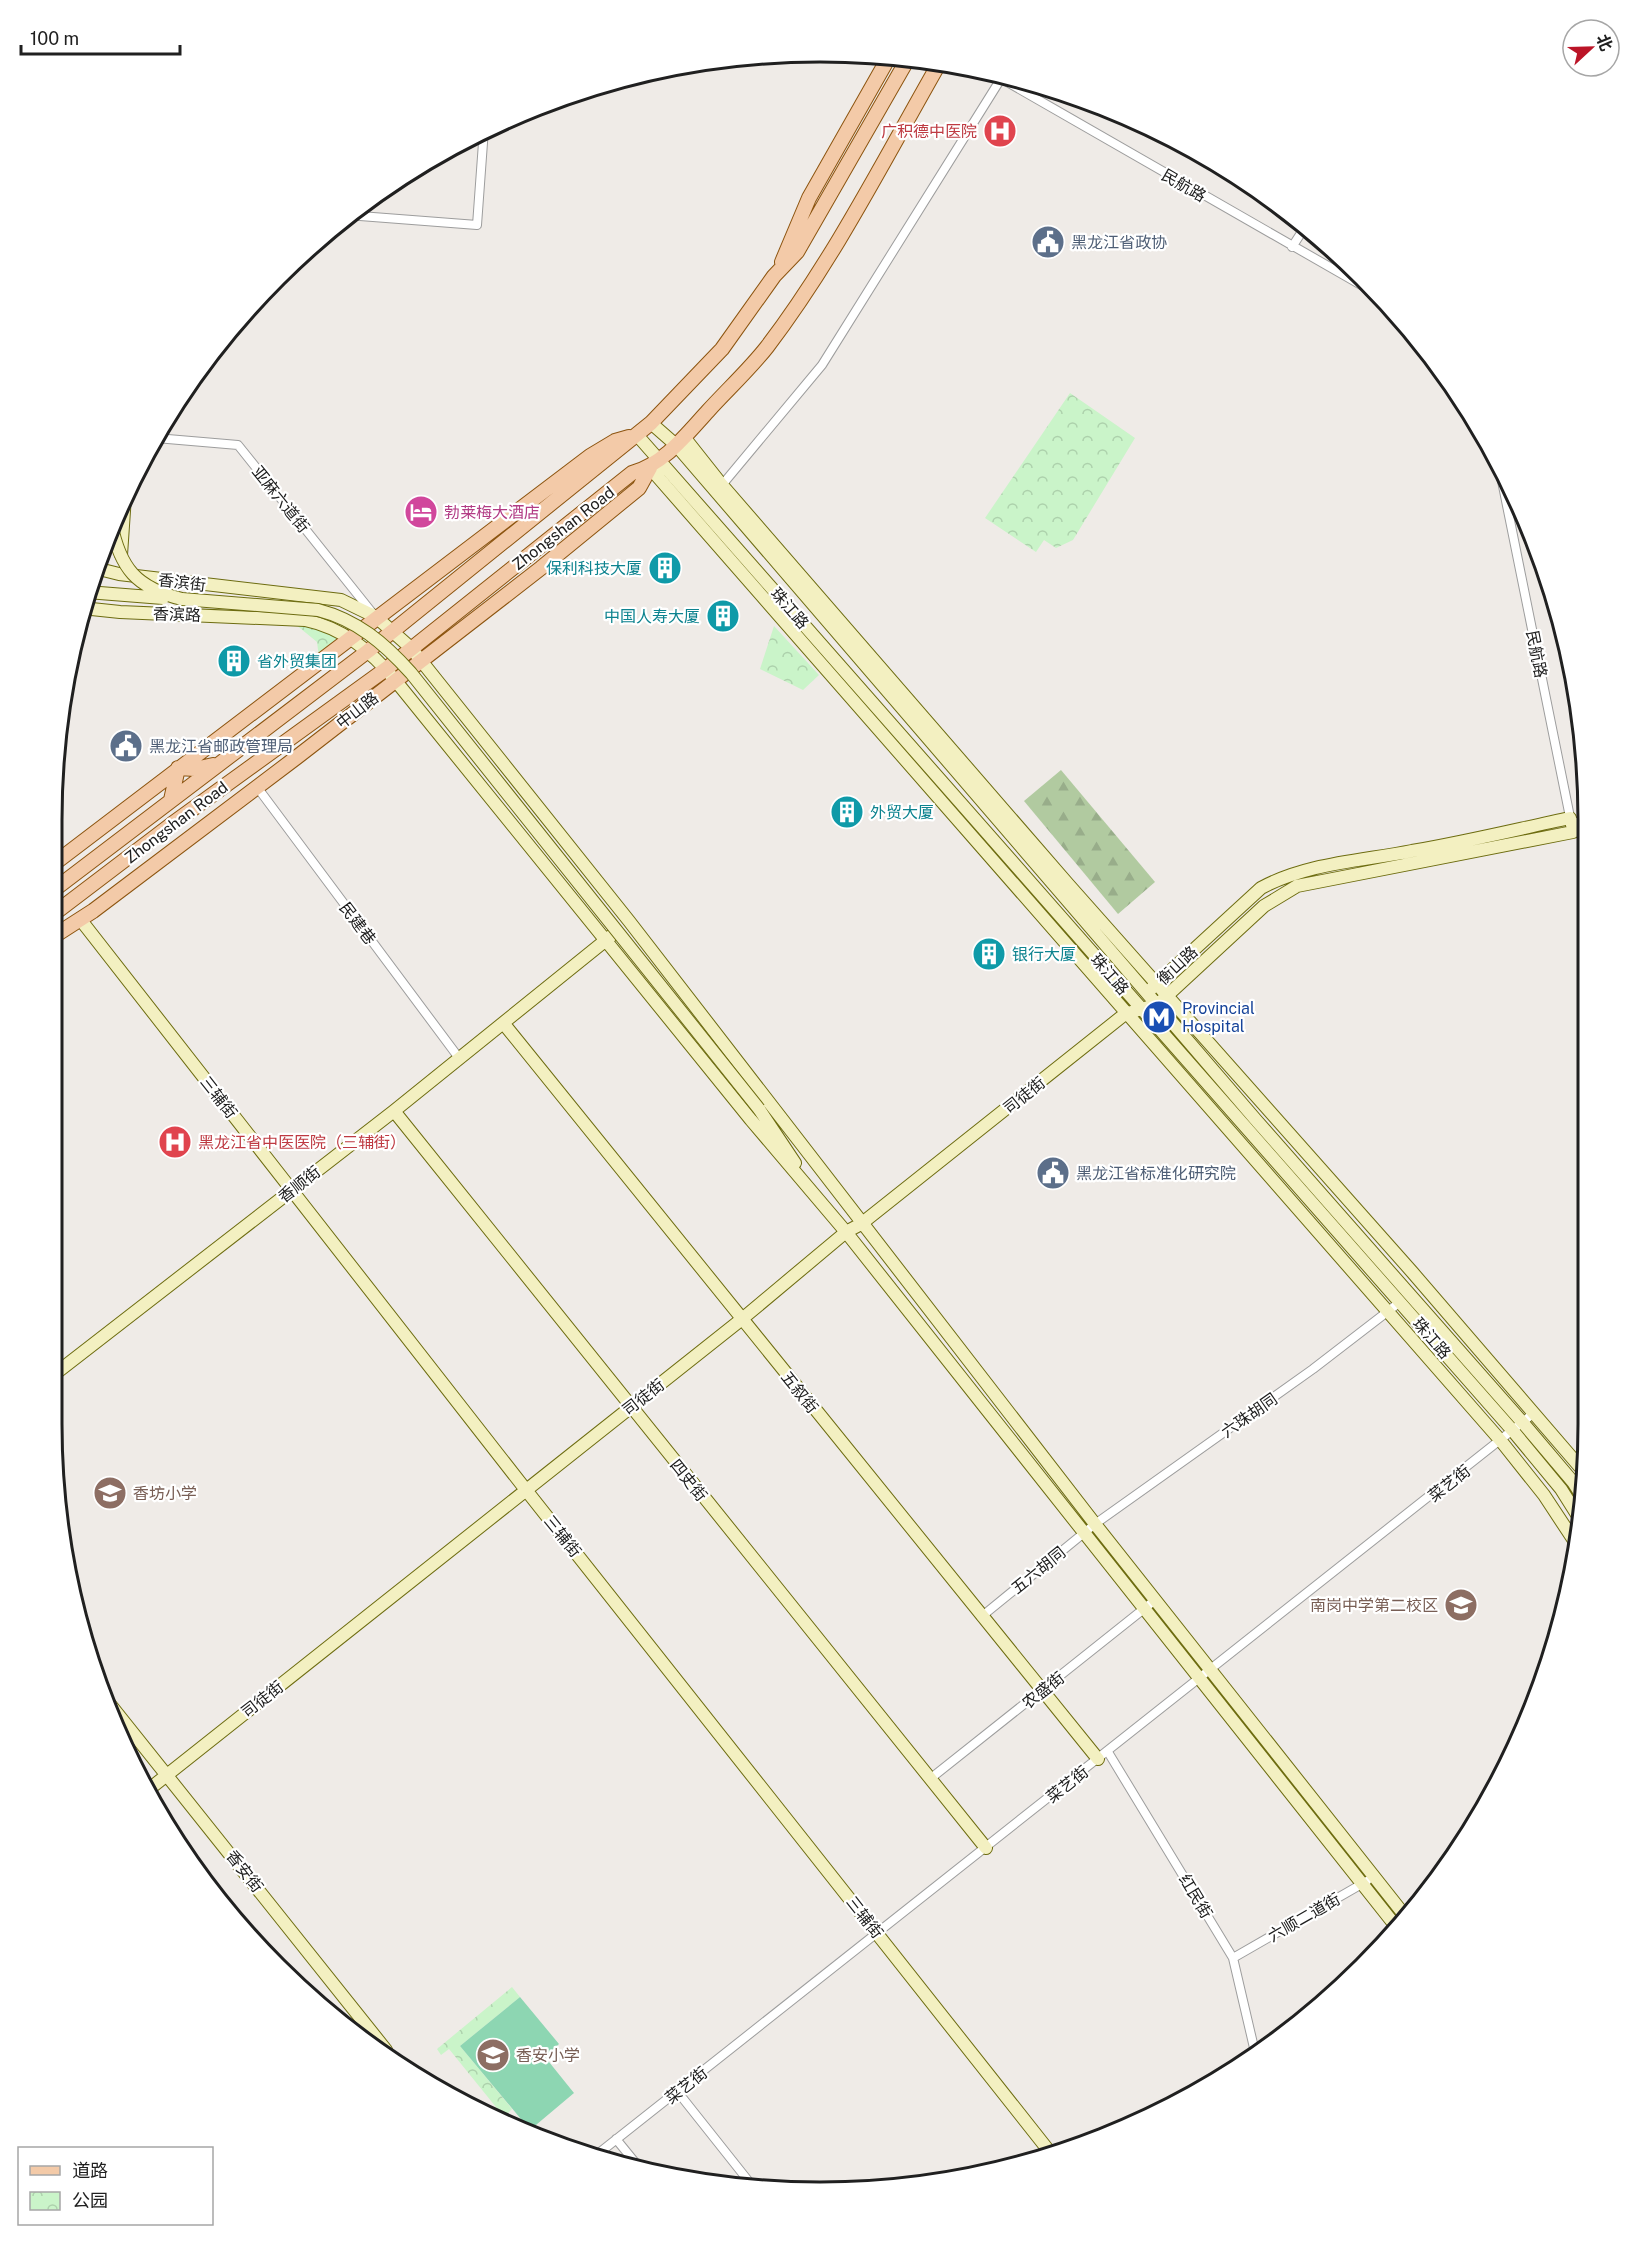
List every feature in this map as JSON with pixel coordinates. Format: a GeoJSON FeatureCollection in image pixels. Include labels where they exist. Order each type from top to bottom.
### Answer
{"type":"FeatureCollection","features":[{"type":"Feature","properties":{"kind":"main road"},"geometry":{"type":"LineString","coordinates":[[777,274],[809,198],[885,65]]}},
{"type":"Feature","properties":{"kind":"main road","name":"Zhongshan Road"},"geometry":{"type":"LineString","coordinates":[[368,651],[637,435],[722,349],[777,274],[797,252],[904,67]]}},
{"type":"Feature","properties":{"kind":"main road","name":"Zhongshan Road"},"geometry":{"type":"LineString","coordinates":[[62,908],[172,824],[386,669],[632,473],[655,464],[680,441],[765,349],[820,270],[935,71]]}},
{"type":"Feature","properties":{"kind":"main road"},"geometry":{"type":"LineString","coordinates":[[62,858],[590,456],[615,441],[637,435]]}},
{"type":"Feature","properties":{"kind":"main road","name":"中山路"},"geometry":{"type":"LineString","coordinates":[[62,930],[81,919],[257,787],[420,661],[639,488],[655,464]]}},
{"type":"Feature","properties":{"kind":"main road"},"geometry":{"type":"LineString","coordinates":[[62,882],[368,651]]}},
{"type":"Feature","properties":{"kind":"main road"},"geometry":{"type":"LineString","coordinates":[[178,768],[195,769],[221,762]]}},
{"type":"Feature","properties":{"kind":"main road"},"geometry":{"type":"LineString","coordinates":[[171,800],[178,768]]}},
{"type":"Feature","properties":{"kind":"main road"},"geometry":{"type":"LineString","coordinates":[[172,824],[217,817]]}},
{"type":"Feature","properties":{"kind":"main road"},"geometry":{"type":"LineString","coordinates":[[62,921],[78,897]]}},
{"type":"Feature","properties":{"kind":"street"},"geometry":{"type":"LineString","coordinates":[[722,485],[822,365],[996,82]]}},
{"type":"Feature","properties":{"kind":"street","name":"民航路"},"geometry":{"type":"LineString","coordinates":[[1017,87],[1350,279]]}},
{"type":"Feature","properties":{"kind":"street"},"geometry":{"type":"LineString","coordinates":[[362,215],[477,225],[483,140]]}},
{"type":"Feature","properties":{"kind":"street"},"geometry":{"type":"LineString","coordinates":[[1292,247],[1300,234]]}},
{"type":"Feature","properties":{"kind":"street","name":"珠江路"},"geometry":{"type":"LineString","coordinates":[[651,423],[680,441],[722,485],[1152,988],[1518,1427],[1573,1507]]}},
{"type":"Feature","properties":{"kind":"street","name":"珠江路"},"geometry":{"type":"LineString","coordinates":[[637,435],[655,464],[1125,1014],[1501,1441],[1544,1495],[1569,1533]]}},
{"type":"Feature","properties":{"kind":"street","name":"亚麻六道街"},"geometry":{"type":"LineString","coordinates":[[164,439],[238,445],[376,617]]}},
{"type":"Feature","properties":{"kind":"street","name":"珠江路"},"geometry":{"type":"LineString","coordinates":[[680,441],[1152,988]]}},
{"type":"Feature","properties":{"kind":"street","name":"珠江路"},"geometry":{"type":"LineString","coordinates":[[655,464],[1400,1302],[1575,1485]]}},
{"type":"Feature","properties":{"kind":"street","name":"民航路"},"geometry":{"type":"LineString","coordinates":[[1506,498],[1574,824]]}},
{"type":"Feature","properties":{"kind":"street"},"geometry":{"type":"LineString","coordinates":[[119,574],[123,520]]}},
{"type":"Feature","properties":{"kind":"street"},"geometry":{"type":"LineString","coordinates":[[115,540],[118,554],[132,574],[149,588],[182,599]]}},
{"type":"Feature","properties":{"kind":"street","name":"香滨街"},"geometry":{"type":"LineString","coordinates":[[104,570],[270,593],[341,600],[376,617],[411,648],[629,921],[1095,1524],[1400,1910]]}},
{"type":"Feature","properties":{"kind":"street"},"geometry":{"type":"LineString","coordinates":[[97,593],[318,610],[334,614],[373,635],[411,673],[759,1109],[832,1216],[1391,1920]]}},
{"type":"Feature","properties":{"kind":"street","name":"香滨路"},"geometry":{"type":"LineString","coordinates":[[92,609],[315,622],[350,637],[368,651],[386,669],[832,1216]]}},
{"type":"Feature","properties":{"kind":"street","name":"民建巷"},"geometry":{"type":"LineString","coordinates":[[257,787],[459,1058]]}},
{"type":"Feature","properties":{"kind":"street","name":"衡山路"},"geometry":{"type":"LineString","coordinates":[[1140,1008],[1152,988],[1261,888],[1279,878],[1300,871],[1574,824]]}},
{"type":"Feature","properties":{"kind":"street","name":"衡山路"},"geometry":{"type":"LineString","coordinates":[[1140,1008],[1162,1000],[1264,906],[1297,886],[1574,824]]}},
{"type":"Feature","properties":{"kind":"street","name":"三辅街"},"geometry":{"type":"LineString","coordinates":[[81,919],[526,1490],[1046,2147]]}},
{"type":"Feature","properties":{"kind":"street","name":"香顺街"},"geometry":{"type":"LineString","coordinates":[[62,1365],[394,1111],[629,921]]}},
{"type":"Feature","properties":{"kind":"street","name":"珠江路"},"geometry":{"type":"LineString","coordinates":[[1162,1000],[1576,1463]]}},
{"type":"Feature","properties":{"kind":"street","name":"司徒街"},"geometry":{"type":"LineString","coordinates":[[154,1785],[742,1319],[846,1232],[861,1224],[1125,1014],[1140,1008]]}},
{"type":"Feature","properties":{"kind":"street","name":"五叙街"},"geometry":{"type":"LineString","coordinates":[[504,1024],[981,1617],[1041,1690],[1103,1756]]}},
{"type":"Feature","properties":{"kind":"street","name":"四史街"},"geometry":{"type":"LineString","coordinates":[[394,1111],[986,1848]]}},
{"type":"Feature","properties":{"kind":"street","name":"六珠胡同"},"geometry":{"type":"LineString","coordinates":[[1095,1524],[1313,1369],[1400,1302]]}},
{"type":"Feature","properties":{"kind":"street","name":"菜艺街"},"geometry":{"type":"LineString","coordinates":[[603,2150],[1534,1413]]}},
{"type":"Feature","properties":{"kind":"street","name":"五六胡同"},"geometry":{"type":"LineString","coordinates":[[981,1617],[1095,1524]]}},
{"type":"Feature","properties":{"kind":"street","name":"农盛街"},"geometry":{"type":"LineString","coordinates":[[930,1779],[1155,1600]]}},
{"type":"Feature","properties":{"kind":"street","name":"香安街"},"geometry":{"type":"LineString","coordinates":[[121,1717],[377,2039]]}},
{"type":"Feature","properties":{"kind":"street","name":"红民街"},"geometry":{"type":"LineString","coordinates":[[1103,1756],[1233,1958],[1253,2045]]}},
{"type":"Feature","properties":{"kind":"street","name":"六顺二道街"},"geometry":{"type":"LineString","coordinates":[[1233,1958],[1375,1877]]}},
{"type":"Feature","properties":{"kind":"street"},"geometry":{"type":"LineString","coordinates":[[678,2091],[746,2178]]}},
{"type":"Feature","properties":{"kind":"street"},"geometry":{"type":"LineString","coordinates":[[616,2139],[631,2158]]}},
{"type":"Feature","properties":{"kind":"green space"},"geometry":{"type":"Polygon","coordinates":[[[1070,393],[1135,438],[1073,540],[1056,548],[1044,540],[1036,552],[985,518],[1070,393]]]}},
{"type":"Feature","properties":{"kind":"green space"},"geometry":{"type":"Polygon","coordinates":[[[304,621],[349,642],[320,666],[317,642],[295,624],[304,621]]]}},
{"type":"Feature","properties":{"kind":"green space"},"geometry":{"type":"Polygon","coordinates":[[[774,626],[819,675],[803,690],[760,669],[774,626]]]}},
{"type":"Feature","properties":{"kind":"green space"},"geometry":{"type":"Polygon","coordinates":[[[1061,770],[1155,882],[1118,914],[1024,801],[1061,770]]]}},
{"type":"Feature","properties":{"kind":"green space"},"geometry":{"type":"Polygon","coordinates":[[[512,1987],[520,1997],[460,2046],[512,2109],[507,2114],[498,2110],[449,2049],[441,2055],[437,2049],[512,1987]]]}},
{"type":"Feature","properties":{"kind":"green space"},"geometry":{"type":"Polygon","coordinates":[[[520,1997],[559,2044],[545,2057],[574,2093],[535,2126],[529,2124],[522,2121],[460,2046],[520,1997]]]}},
{"type":"Feature","properties":{"kind":"place","name":"广积德中医院"},"geometry":{"type":"Point","coordinates":[1000,131]}},
{"type":"Feature","properties":{"kind":"place","name":"黑龙江省政协"},"geometry":{"type":"Point","coordinates":[1048,242]}},
{"type":"Feature","properties":{"kind":"place","name":"勃莱梅大酒店"},"geometry":{"type":"Point","coordinates":[421,512]}},
{"type":"Feature","properties":{"kind":"place","name":"保利科技大厦"},"geometry":{"type":"Point","coordinates":[665,568]}},
{"type":"Feature","properties":{"kind":"place","name":"中国人寿大厦"},"geometry":{"type":"Point","coordinates":[723,616]}},
{"type":"Feature","properties":{"kind":"place","name":"省外贸集团"},"geometry":{"type":"Point","coordinates":[234,661]}},
{"type":"Feature","properties":{"kind":"place","name":"黑龙江省邮政管理局"},"geometry":{"type":"Point","coordinates":[126,746]}},
{"type":"Feature","properties":{"kind":"place","name":"外贸大厦"},"geometry":{"type":"Point","coordinates":[847,812]}},
{"type":"Feature","properties":{"kind":"place","name":"银行大厦"},"geometry":{"type":"Point","coordinates":[989,954]}},
{"type":"Feature","properties":{"kind":"place","name":"Provincial Hospital"},"geometry":{"type":"Point","coordinates":[1159,1017]}},
{"type":"Feature","properties":{"kind":"place","name":"黑龙江省中医医院（三辅街）"},"geometry":{"type":"Point","coordinates":[175,1142]}},
{"type":"Feature","properties":{"kind":"place","name":"黑龙江省标准化研究院"},"geometry":{"type":"Point","coordinates":[1053,1173]}},
{"type":"Feature","properties":{"kind":"place","name":"香坊小学"},"geometry":{"type":"Point","coordinates":[110,1493]}},
{"type":"Feature","properties":{"kind":"place","name":"南岗中学第二校区"},"geometry":{"type":"Point","coordinates":[1461,1605]}},
{"type":"Feature","properties":{"kind":"place","name":"香安小学"},"geometry":{"type":"Point","coordinates":[493,2055]}}]}
